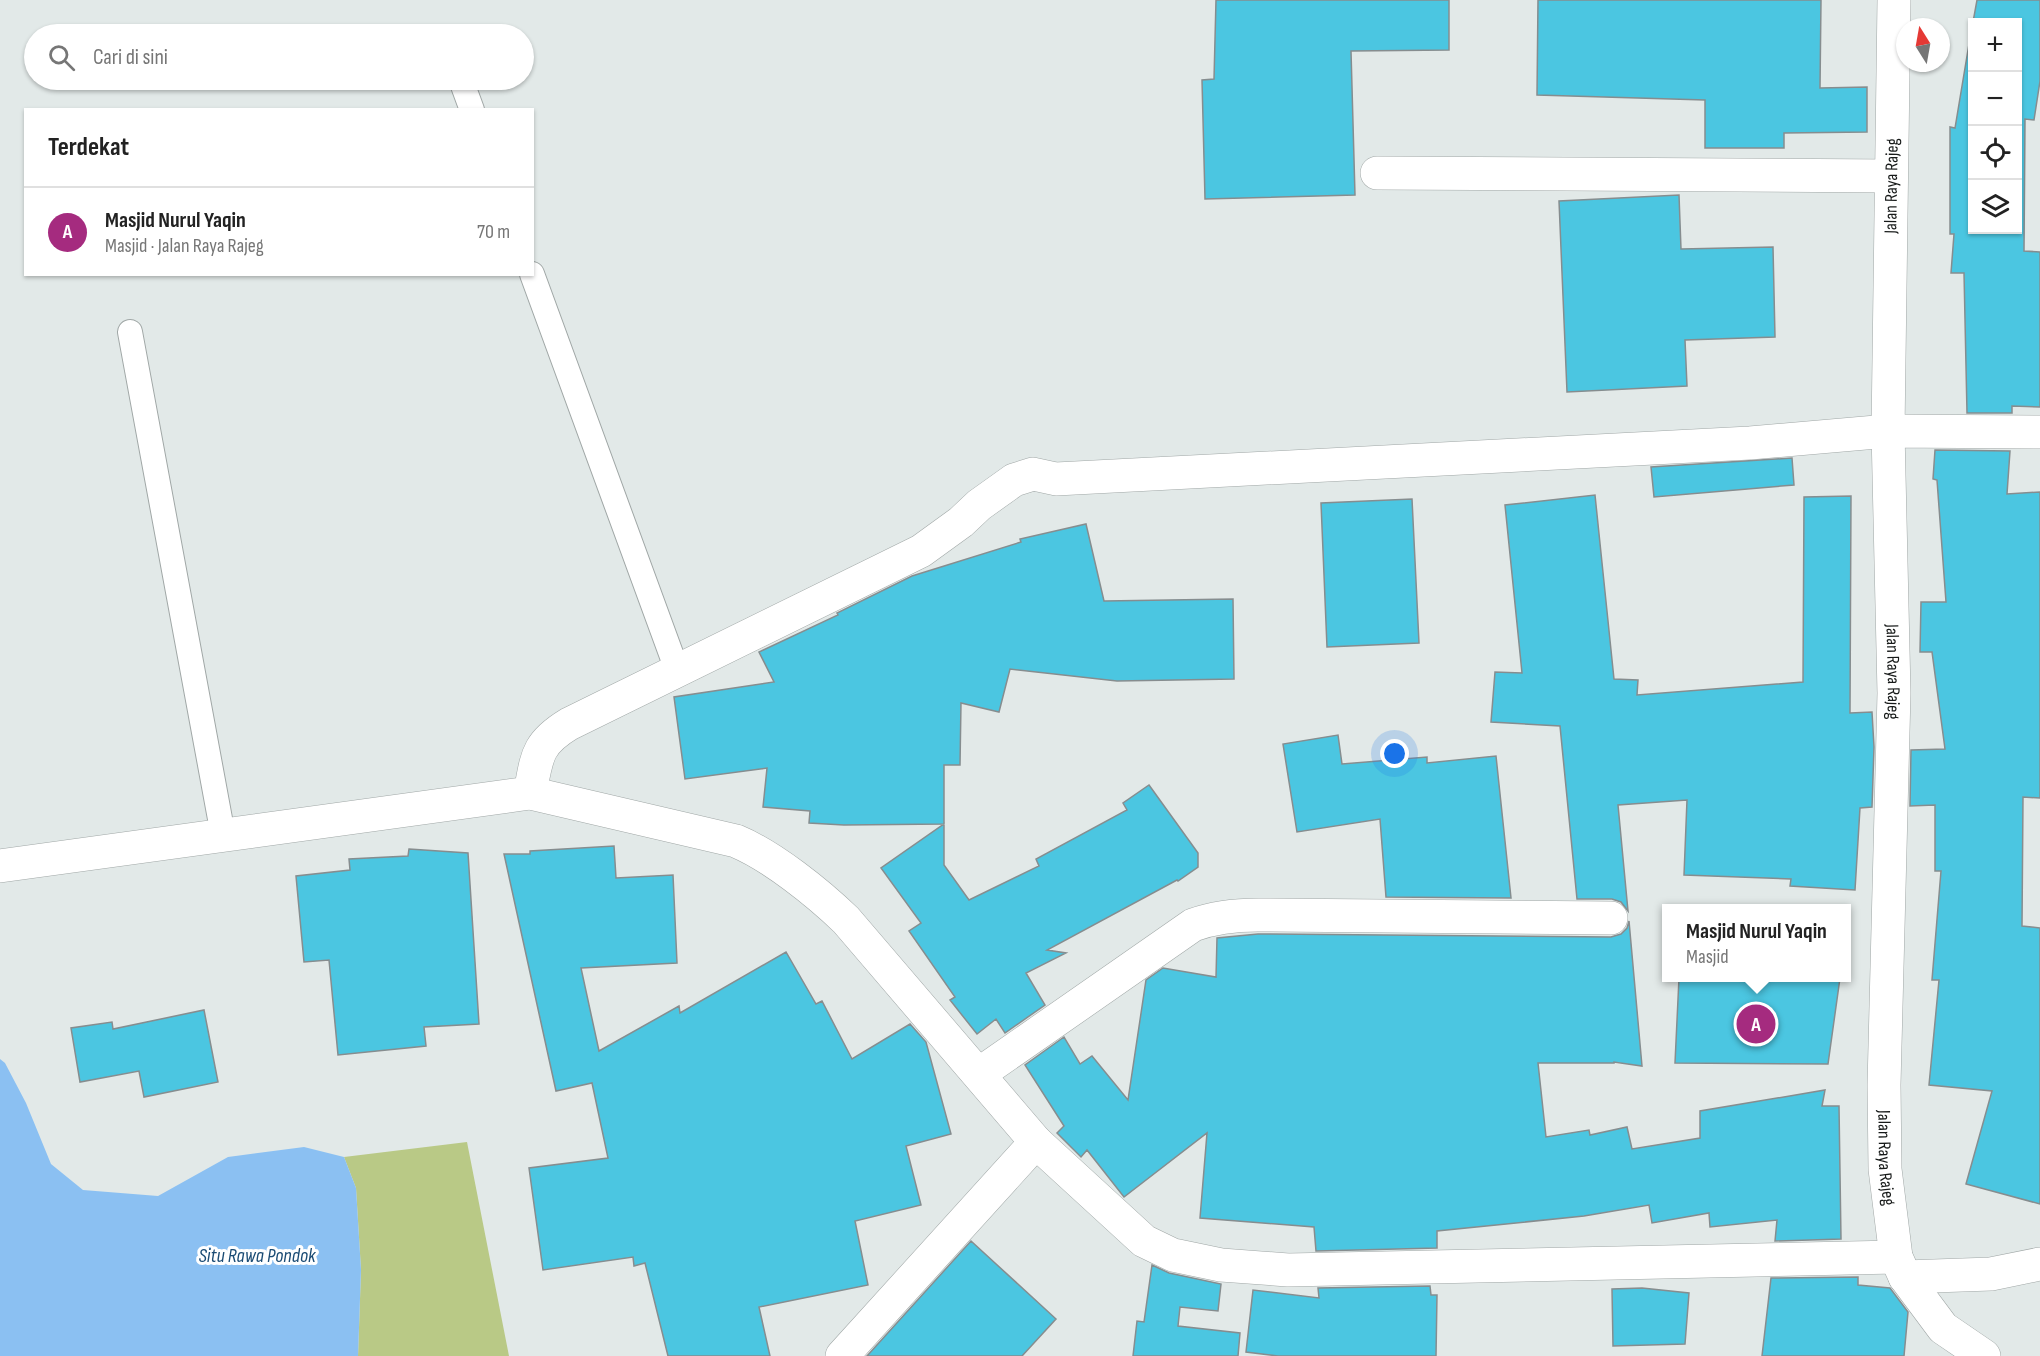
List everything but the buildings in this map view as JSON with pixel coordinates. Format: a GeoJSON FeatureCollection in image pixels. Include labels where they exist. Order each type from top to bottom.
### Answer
{"type":"FeatureCollection","features":[{"type":"Feature","properties":{"kind":"street","name":"Jalan Raya Rajeg"},"geometry":{"type":"LineString","coordinates":[[1894,0],[1888,431],[1894,693],[1884,1095],[1885,1169],[1901,1267],[1943,1342],[1984,1356]]}},
{"type":"Feature","properties":{"kind":"street"},"geometry":{"type":"LineString","coordinates":[[1377,173],[1891,176]]}},
{"type":"Feature","properties":{"kind":"street"},"geometry":{"type":"LineString","coordinates":[[530,793],[543,745],[552,734],[921,551],[1014,480],[1033,474],[1056,479],[1750,443],[1888,431],[2040,432]]}},
{"type":"Feature","properties":{"kind":"street"},"geometry":{"type":"LineString","coordinates":[[0,866],[530,793],[736,841],[752,848],[826,900],[846,920],[1036,1142],[1144,1241],[1173,1255],[1221,1265],[1288,1270],[1901,1267],[1991,1274],[2040,1264]]}},
{"type":"Feature","properties":{"kind":"street"},"geometry":{"type":"LineString","coordinates":[[979,1074],[1194,925],[1210,919],[1234,915],[1611,918]]}},
{"type":"Feature","properties":{"kind":"street"},"geometry":{"type":"LineString","coordinates":[[842,1356],[1036,1142]]}},
{"type":"Feature","properties":{"kind":"lane"},"geometry":{"type":"LineString","coordinates":[[465,90],[471,108]]}},
{"type":"Feature","properties":{"kind":"lane"},"geometry":{"type":"LineString","coordinates":[[533,276],[677,670]]}},
{"type":"Feature","properties":{"kind":"lane"},"geometry":{"type":"LineString","coordinates":[[130,332],[223,835]]}},
{"type":"Feature","properties":{"kind":"green space"},"geometry":{"type":"Polygon","coordinates":[[[467,1142],[509,1356],[358,1356],[361,1270],[356,1188],[344,1157],[467,1142]]]}},
{"type":"Feature","properties":{"kind":"water","name":"Situ Rawa Pondok"},"geometry":{"type":"Polygon","coordinates":[[[0,1059],[5,1063],[26,1103],[51,1164],[83,1190],[158,1196],[228,1157],[304,1147],[344,1157],[356,1188],[361,1270],[358,1356],[0,1356],[0,1059]]]}},
{"type":"Feature","properties":{"kind":"place","name":"Masjid Nurul Yaqin"},"geometry":{"type":"Point","coordinates":[1756,1024]}}]}
